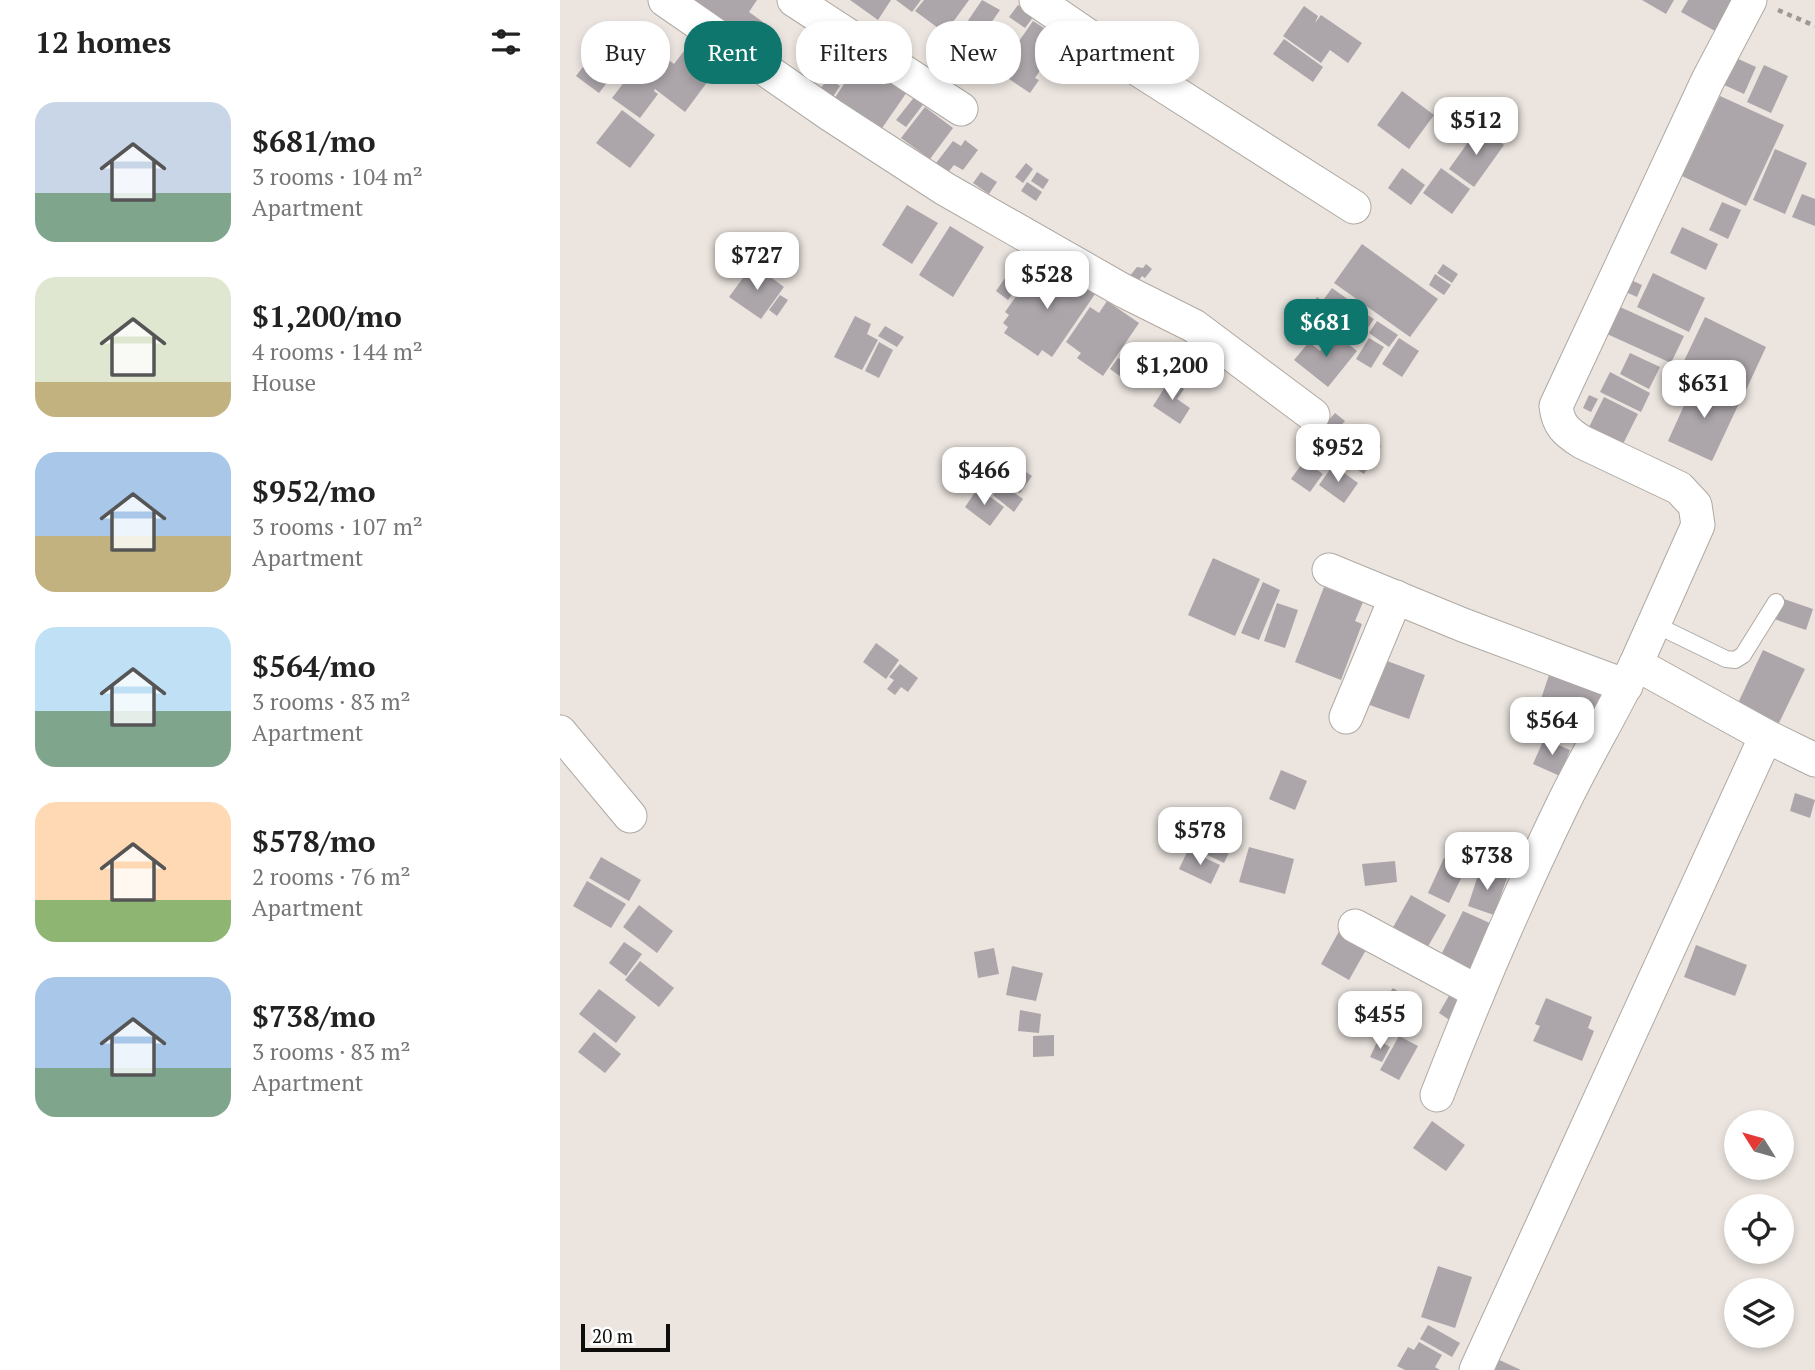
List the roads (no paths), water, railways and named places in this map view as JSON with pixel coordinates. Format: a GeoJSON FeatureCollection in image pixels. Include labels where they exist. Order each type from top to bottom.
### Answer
{"type":"FeatureCollection","features":[{"type":"Feature","properties":{"kind":"street"},"geometry":{"type":"LineString","coordinates":[[665,0],[831,115],[945,189],[1122,290],[1194,326],[1313,415]]}},
{"type":"Feature","properties":{"kind":"street"},"geometry":{"type":"LineString","coordinates":[[794,0],[961,109]]}},
{"type":"Feature","properties":{"kind":"street"},"geometry":{"type":"LineString","coordinates":[[1036,0],[1128,63],[1354,207]]}},
{"type":"Feature","properties":{"kind":"street"},"geometry":{"type":"LineString","coordinates":[[1437,1095],[1503,930],[1557,816],[1631,675],[1698,525],[1695,505],[1679,488],[1581,442],[1560,425],[1556,407],[1696,106],[1759,3]]}},
{"type":"Feature","properties":{"kind":"street"},"geometry":{"type":"LineString","coordinates":[[1329,570],[1396,597],[1631,675],[1815,760]]}},
{"type":"Feature","properties":{"kind":"street"},"geometry":{"type":"LineString","coordinates":[[1346,718],[1396,597]]}},
{"type":"Feature","properties":{"kind":"street"},"geometry":{"type":"LineString","coordinates":[[560,732],[630,816]]}},
{"type":"Feature","properties":{"kind":"street"},"geometry":{"type":"LineString","coordinates":[[1476,1370],[1766,736]]}},
{"type":"Feature","properties":{"kind":"street"},"geometry":{"type":"LineString","coordinates":[[1355,926],[1478,992]]}},
{"type":"Feature","properties":{"kind":"lane"},"geometry":{"type":"LineString","coordinates":[[1654,624],[1726,659],[1735,660],[1743,655],[1776,602]]}}]}
